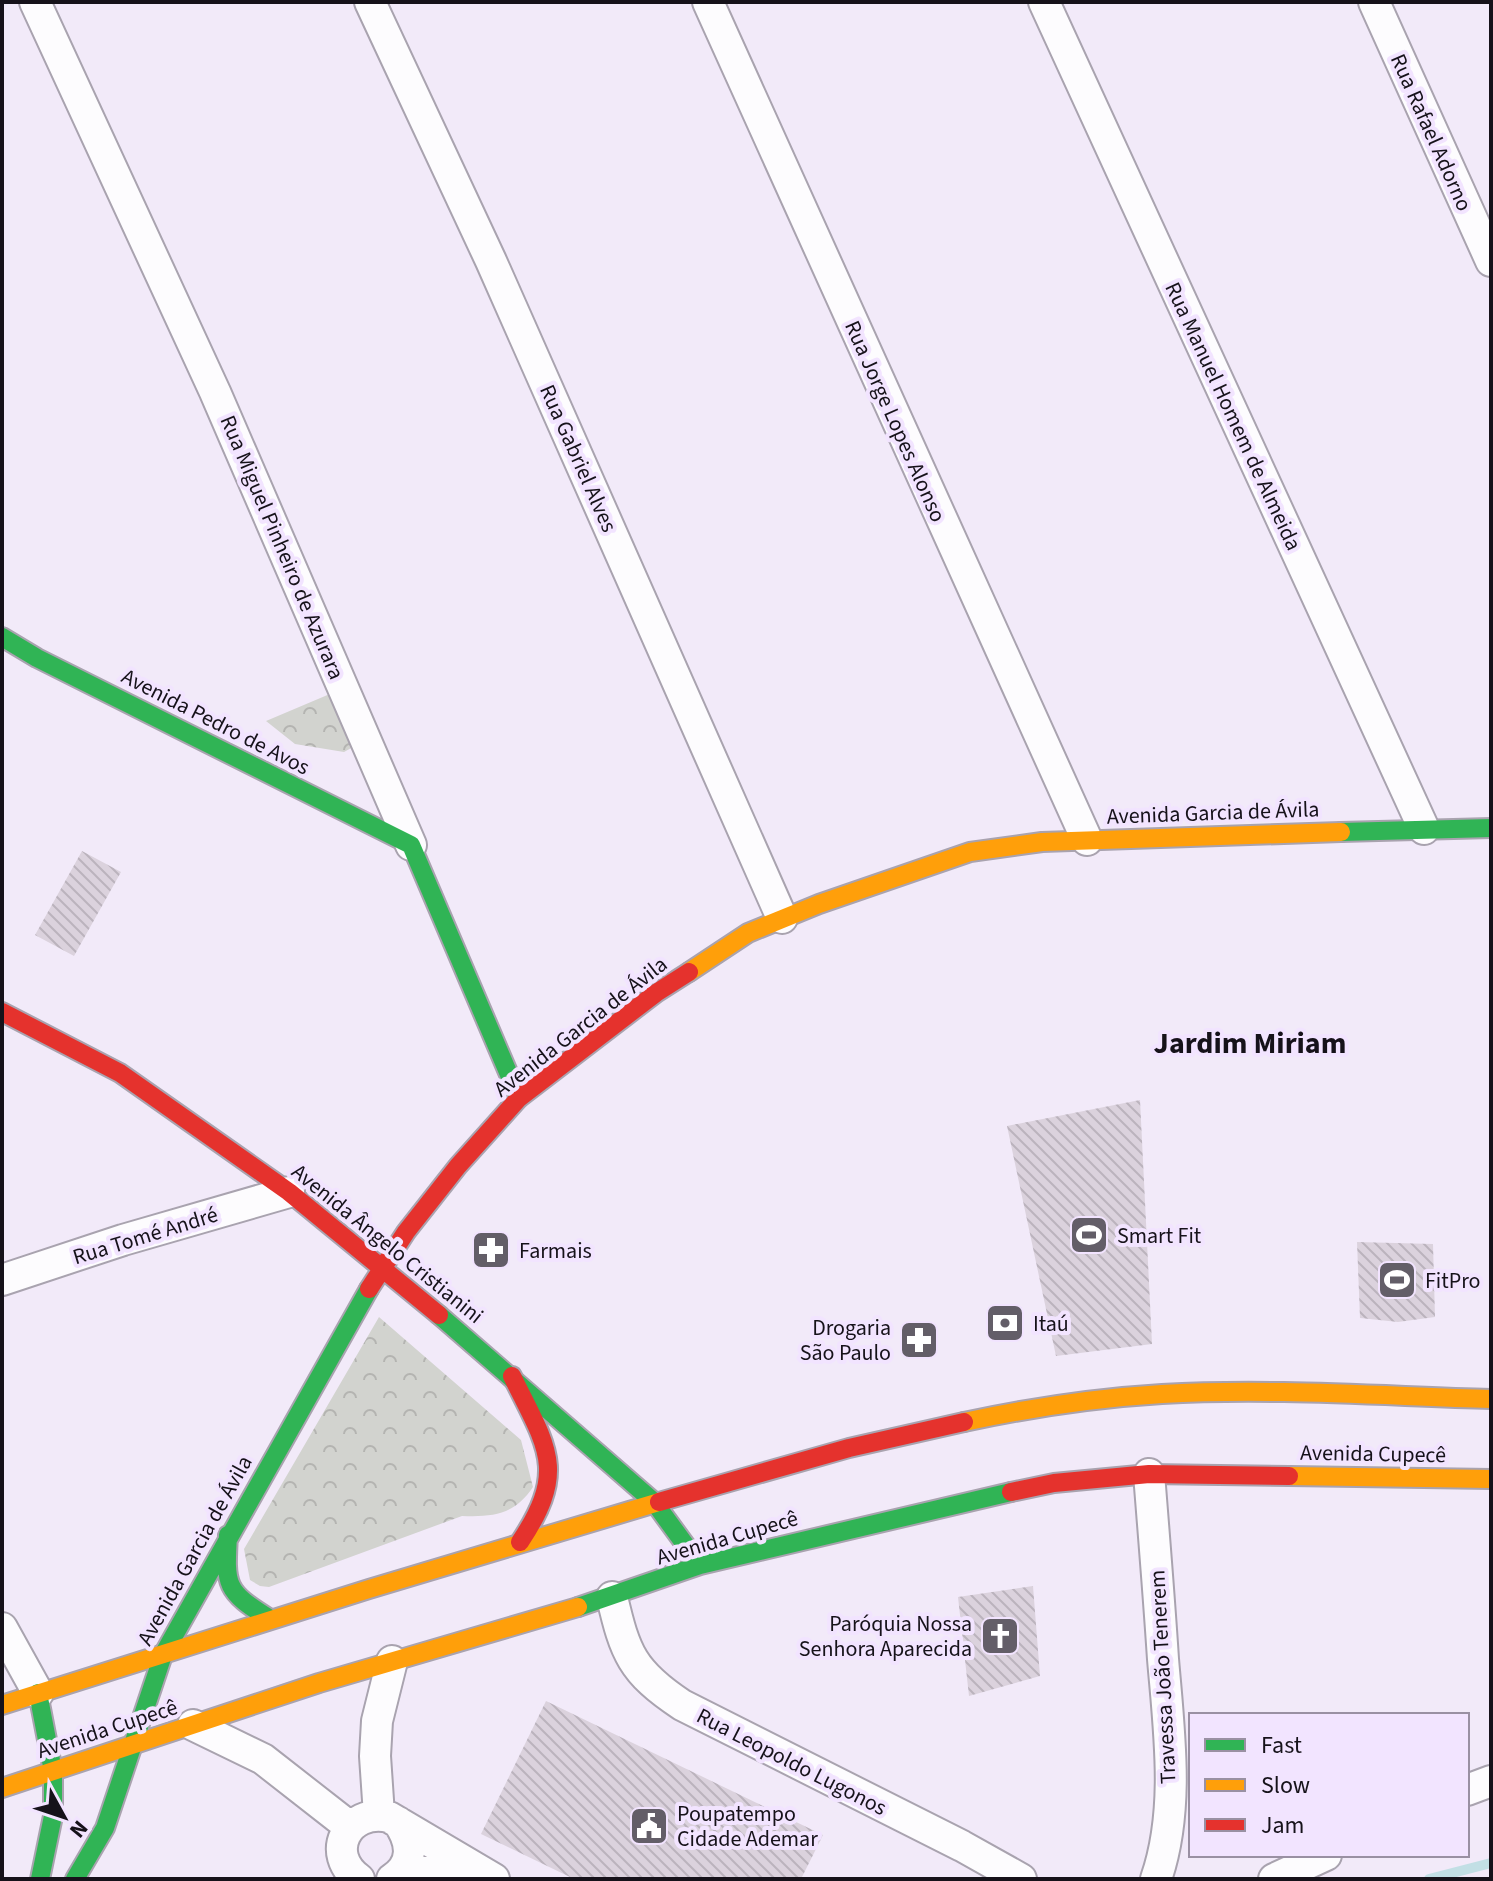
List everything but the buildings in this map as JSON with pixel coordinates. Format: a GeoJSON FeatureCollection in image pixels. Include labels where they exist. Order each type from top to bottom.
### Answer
{"type":"FeatureCollection","features":[{"type":"Feature","properties":{"kind":"street","name":"Rua Miguel Pinheiro de Azurara"},"geometry":{"type":"LineString","coordinates":[[35,2],[215,392],[519,1098]]}},
{"type":"Feature","properties":{"kind":"street","name":"Rua Gabriel Alves"},"geometry":{"type":"LineString","coordinates":[[370,2],[491,261],[782,918]]}},
{"type":"Feature","properties":{"kind":"street","name":"Rua Jorge Lopes Alonso"},"geometry":{"type":"LineString","coordinates":[[708,2],[1087,840]]}},
{"type":"Feature","properties":{"kind":"street","name":"Rua Manuel Homem de Almeida"},"geometry":{"type":"LineString","coordinates":[[1044,2],[1424,829]]}},
{"type":"Feature","properties":{"kind":"street","name":"Rua Rafael Adorno"},"geometry":{"type":"LineString","coordinates":[[1374,2],[1491,261]]}},
{"type":"Feature","properties":{"kind":"street","name":"Avenida Pedro de Avos"},"geometry":{"type":"LineString","coordinates":[[2,637],[37,658],[411,845]]}},
{"type":"Feature","properties":{"kind":"street","name":"Avenida Garcia de Ávila"},"geometry":{"type":"LineString","coordinates":[[75,1879],[105,1828],[163,1655],[228,1535],[400,1240],[458,1166],[519,1098],[656,993],[748,933],[782,918],[970,852],[1087,840],[1491,828]]}},
{"type":"Feature","properties":{"kind":"street","name":"Avenida Ângelo Cristianini"},"geometry":{"type":"LineString","coordinates":[[2,1012],[120,1073],[289,1192],[512,1376],[654,1502],[700,1565]]}},
{"type":"Feature","properties":{"kind":"street","name":"Rua Tomé André"},"geometry":{"type":"LineString","coordinates":[[2,1280],[123,1240],[289,1192]]}},
{"type":"Feature","properties":{"kind":"street"},"geometry":{"type":"LineString","coordinates":[[512,1376],[545,1444],[550,1470],[547,1497],[536,1521],[520,1542]]}},
{"type":"Feature","properties":{"kind":"street"},"geometry":{"type":"LineString","coordinates":[[2,1705],[270,1619],[654,1502],[895,1437],[1020,1410],[1117,1398],[1212,1393],[1491,1399]]}},
{"type":"Feature","properties":{"kind":"street","name":"Avenida Cupecê"},"geometry":{"type":"LineString","coordinates":[[2,1788],[392,1661],[612,1597],[700,1565],[964,1501],[1054,1483],[1149,1474],[1491,1479]]}},
{"type":"Feature","properties":{"kind":"street","name":"Travessa João Tenerem"},"geometry":{"type":"LineString","coordinates":[[1149,1474],[1169,1733],[1166,1851],[1156,1879]]}},
{"type":"Feature","properties":{"kind":"street"},"geometry":{"type":"LineString","coordinates":[[228,1535],[226,1572],[231,1592],[239,1601],[270,1619]]}},
{"type":"Feature","properties":{"kind":"street","name":"Rua Leopoldo Lugonos"},"geometry":{"type":"LineString","coordinates":[[612,1597],[622,1640],[633,1662],[654,1687],[682,1705],[962,1846],[1021,1879]]}},
{"type":"Feature","properties":{"kind":"street"},"geometry":{"type":"LineString","coordinates":[[2,1628],[38,1693],[53,1771],[53,1816],[40,1879]]}},
{"type":"Feature","properties":{"kind":"street"},"geometry":{"type":"LineString","coordinates":[[392,1661],[377,1721],[375,1756],[388,1819],[408,1836],[410,1852],[396,1876],[467,1879]]}},
{"type":"Feature","properties":{"kind":"street"},"geometry":{"type":"LineString","coordinates":[[193,1725],[263,1759],[350,1827]]}},
{"type":"Feature","properties":{"kind":"street"},"geometry":{"type":"LineString","coordinates":[[1469,1789],[1491,1781]]}},
{"type":"Feature","properties":{"kind":"street"},"geometry":{"type":"LineString","coordinates":[[358,1879],[348,1869],[342,1848],[344,1837],[358,1820],[388,1819],[494,1879]]}},
{"type":"Feature","properties":{"kind":"street"},"geometry":{"type":"LineString","coordinates":[[1274,1879],[1322,1857]]}},
{"type":"Feature","properties":{"kind":"green space"},"geometry":{"type":"Polygon","coordinates":[[[344,688],[364,741],[344,752],[295,744],[266,721],[344,688]]]}},
{"type":"Feature","properties":{"kind":"green space"},"geometry":{"type":"Polygon","coordinates":[[[379,1317],[521,1440],[533,1487],[511,1509],[494,1515],[462,1516],[269,1587],[260,1586],[250,1580],[244,1549],[379,1317]]]}},
{"type":"Feature","properties":{"kind":"waterway"},"geometry":{"type":"LineString","coordinates":[[1429,1879],[1491,1863]]}},
{"type":"Feature","properties":{"kind":"traffic: fast"},"geometry":{"type":"LineString","coordinates":[[2,637],[37,658],[411,845],[519,1098]]}},
{"type":"Feature","properties":{"kind":"traffic: fast"},"geometry":{"type":"LineString","coordinates":[[1341,832],[1491,828]]}},
{"type":"Feature","properties":{"kind":"traffic: fast"},"geometry":{"type":"LineString","coordinates":[[75,1879],[105,1828],[163,1655],[369,1289]]}},
{"type":"Feature","properties":{"kind":"traffic: fast"},"geometry":{"type":"LineString","coordinates":[[439,1315],[654,1502],[700,1565]]}},
{"type":"Feature","properties":{"kind":"traffic: fast"},"geometry":{"type":"LineString","coordinates":[[578,1607],[700,1565],[1011,1492]]}},
{"type":"Feature","properties":{"kind":"traffic: fast"},"geometry":{"type":"LineString","coordinates":[[228,1535],[227,1566],[231,1586],[244,1601],[270,1619]]}},
{"type":"Feature","properties":{"kind":"traffic: fast"},"geometry":{"type":"LineString","coordinates":[[38,1693],[53,1771],[53,1816],[40,1879]]}},
{"type":"Feature","properties":{"kind":"traffic: slow"},"geometry":{"type":"LineString","coordinates":[[689,972],[748,933],[819,904],[970,852],[1042,842],[1341,832]]}},
{"type":"Feature","properties":{"kind":"traffic: slow"},"geometry":{"type":"LineString","coordinates":[[964,1422],[1063,1404],[1203,1392],[1491,1399]]}},
{"type":"Feature","properties":{"kind":"traffic: slow"},"geometry":{"type":"LineString","coordinates":[[1289,1476],[1491,1479]]}},
{"type":"Feature","properties":{"kind":"traffic: slow"},"geometry":{"type":"LineString","coordinates":[[2,1705],[369,1589],[659,1502]]}},
{"type":"Feature","properties":{"kind":"traffic: slow"},"geometry":{"type":"LineString","coordinates":[[2,1788],[319,1683],[578,1607]]}},
{"type":"Feature","properties":{"kind":"traffic: jam"},"geometry":{"type":"LineString","coordinates":[[369,1289],[406,1232],[458,1166],[519,1098],[656,993],[689,972]]}},
{"type":"Feature","properties":{"kind":"traffic: jam"},"geometry":{"type":"LineString","coordinates":[[2,1012],[120,1073],[289,1192],[439,1315]]}},
{"type":"Feature","properties":{"kind":"traffic: jam"},"geometry":{"type":"LineString","coordinates":[[512,1376],[543,1441],[548,1477],[535,1517],[520,1542]]}},
{"type":"Feature","properties":{"kind":"traffic: jam"},"geometry":{"type":"LineString","coordinates":[[659,1502],[849,1448],[964,1422]]}},
{"type":"Feature","properties":{"kind":"traffic: jam"},"geometry":{"type":"LineString","coordinates":[[1011,1492],[1054,1483],[1149,1474],[1289,1476]]}},
{"type":"Feature","properties":{"kind":"place","name":"Smart Fit"},"geometry":{"type":"Point","coordinates":[1089,1235]}},
{"type":"Feature","properties":{"kind":"place","name":"Farmais"},"geometry":{"type":"Point","coordinates":[491,1250]}},
{"type":"Feature","properties":{"kind":"place","name":"FitPro"},"geometry":{"type":"Point","coordinates":[1397,1280]}},
{"type":"Feature","properties":{"kind":"place","name":"Itaú"},"geometry":{"type":"Point","coordinates":[1005,1323]}},
{"type":"Feature","properties":{"kind":"place","name":"Drogaria São Paulo"},"geometry":{"type":"Point","coordinates":[919,1340]}},
{"type":"Feature","properties":{"kind":"place","name":"Paróquia Nossa Senhora Aparecida"},"geometry":{"type":"Point","coordinates":[1000,1636]}},
{"type":"Feature","properties":{"kind":"place","name":"Poupatempo Cidade Ademar"},"geometry":{"type":"Point","coordinates":[649,1826]}},
{"type":"Feature","properties":{"kind":"district","name":"Jardim Miriam"},"geometry":{"type":"Point","coordinates":[1250,1043]}}]}
